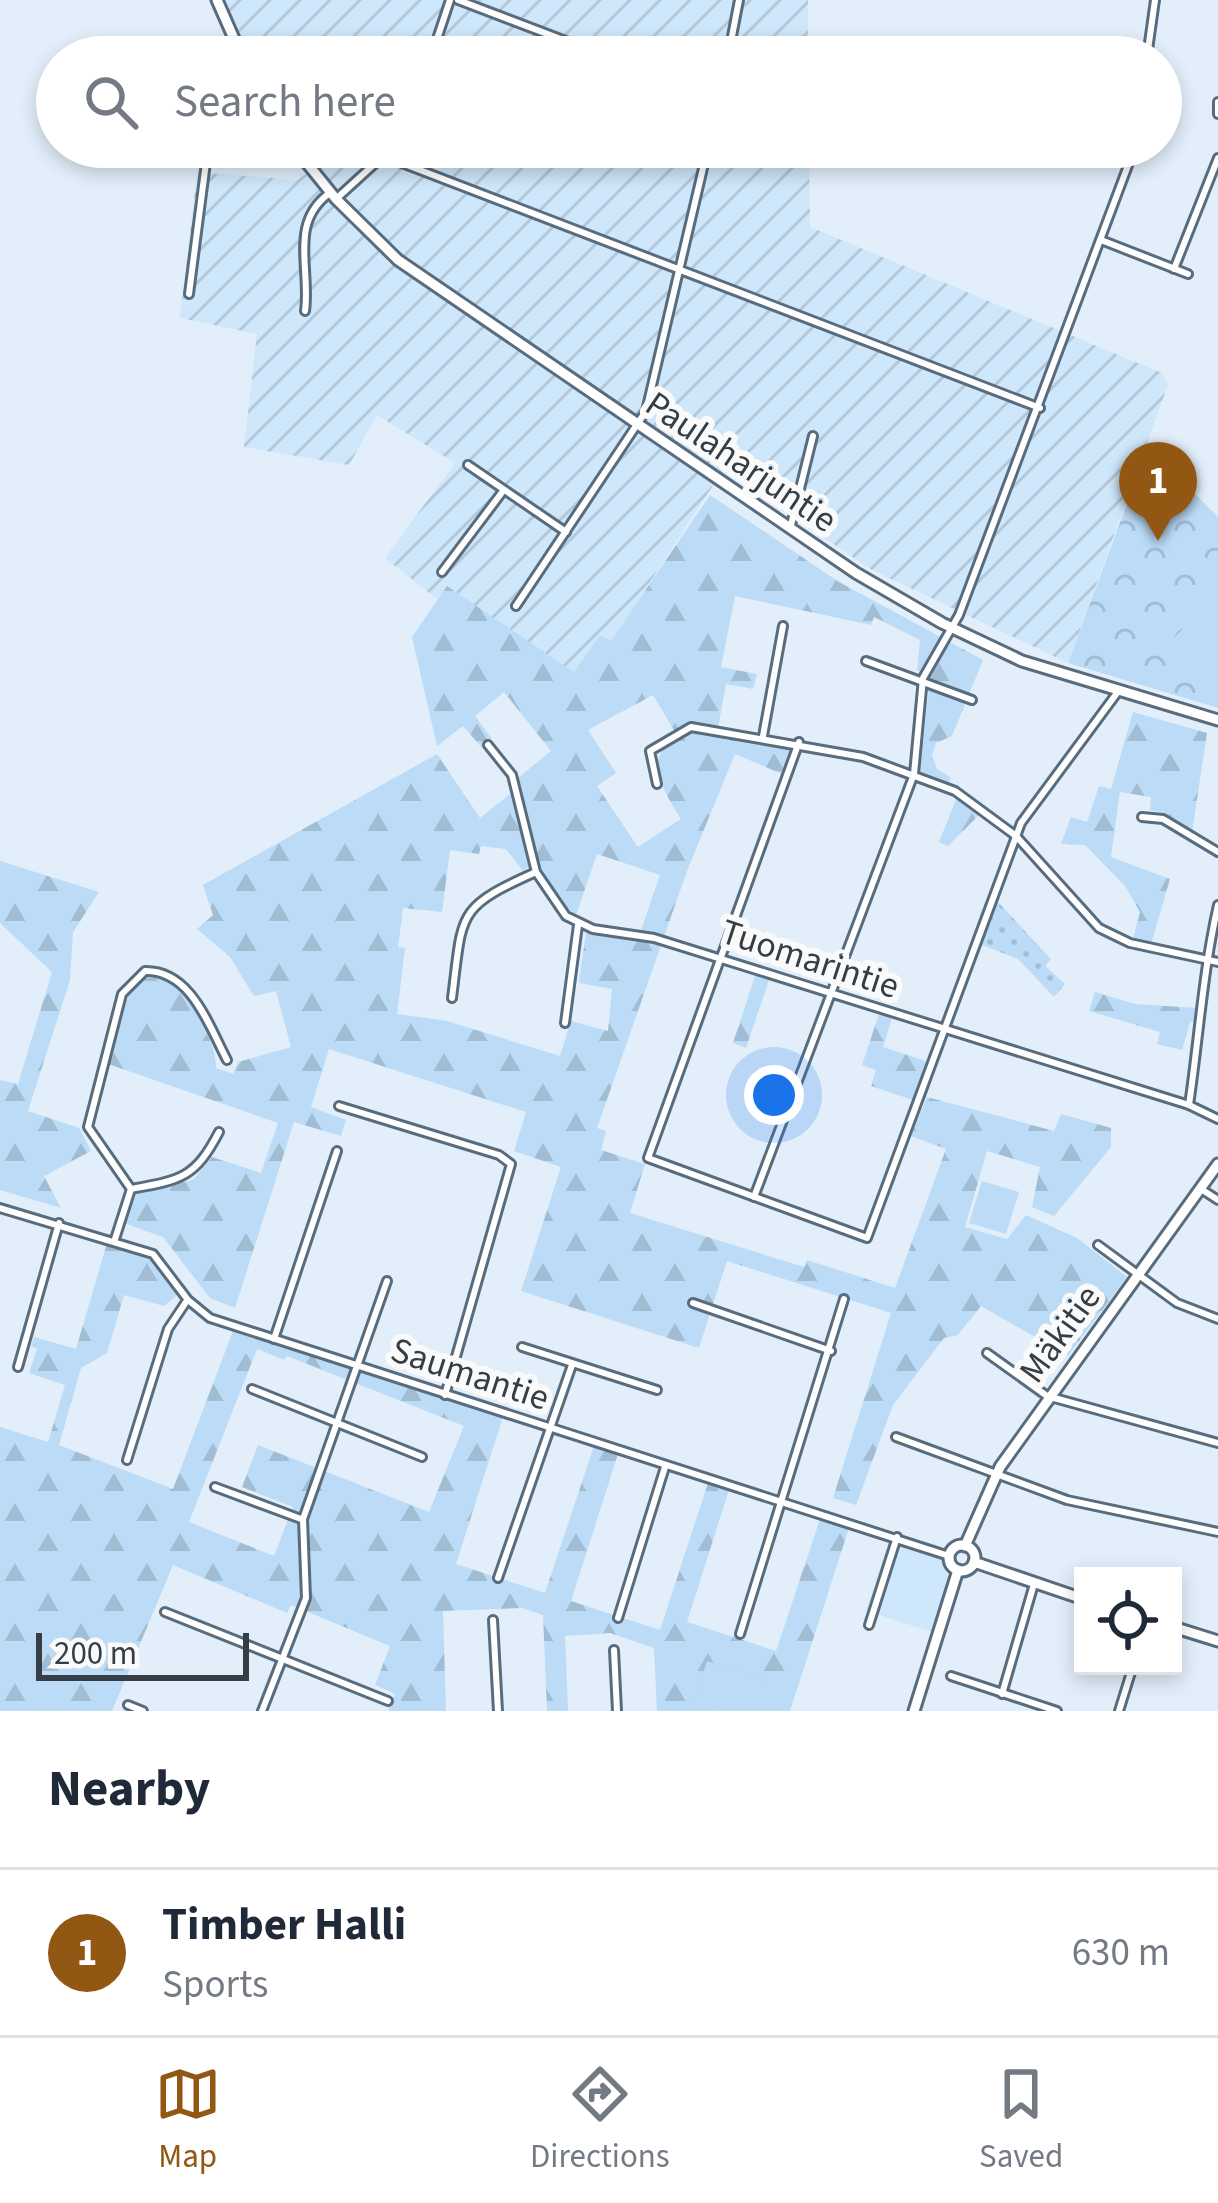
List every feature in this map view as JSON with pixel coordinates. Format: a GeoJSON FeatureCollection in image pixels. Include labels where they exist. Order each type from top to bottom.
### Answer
{"type":"FeatureCollection","features":[{"type":"Feature","properties":{"kind":"main road"},"geometry":{"type":"LineString","coordinates":[[217,0],[233,36]]}},
{"type":"Feature","properties":{"kind":"main road","name":"Paulaharjuntie"},"geometry":{"type":"LineString","coordinates":[[311,168],[398,260],[790,529],[950,627],[1022,661],[1218,720]]}},
{"type":"Feature","properties":{"kind":"main road","name":"Mäkitie"},"geometry":{"type":"LineString","coordinates":[[965,1546],[996,1475],[1047,1396],[1218,1164]]}},
{"type":"Feature","properties":{"kind":"main road"},"geometry":{"type":"LineString","coordinates":[[958,1570],[949,1556],[956,1547],[965,1546],[974,1562],[1074,1596]]}},
{"type":"Feature","properties":{"kind":"main road"},"geometry":{"type":"LineString","coordinates":[[914,1711],[958,1570],[974,1562]]}},
{"type":"Feature","properties":{"kind":"main road"},"geometry":{"type":"LineString","coordinates":[[1182,1630],[1218,1641]]}},
{"type":"Feature","properties":{"kind":"street"},"geometry":{"type":"LineString","coordinates":[[439,36],[454,0],[551,36]]}},
{"type":"Feature","properties":{"kind":"street"},"geometry":{"type":"LineString","coordinates":[[732,36],[739,0]]}},
{"type":"Feature","properties":{"kind":"street"},"geometry":{"type":"LineString","coordinates":[[1150,36],[1155,0]]}},
{"type":"Feature","properties":{"kind":"street"},"geometry":{"type":"LineString","coordinates":[[1218,102],[1218,114]]}},
{"type":"Feature","properties":{"kind":"street"},"geometry":{"type":"LineString","coordinates":[[1174,268],[1218,158]]}},
{"type":"Feature","properties":{"kind":"street"},"geometry":{"type":"LineString","coordinates":[[189,294],[205,168]]}},
{"type":"Feature","properties":{"kind":"street"},"geometry":{"type":"LineString","coordinates":[[305,311],[306,222],[311,207],[371,168]]}},
{"type":"Feature","properties":{"kind":"street"},"geometry":{"type":"LineString","coordinates":[[415,168],[1040,408]]}},
{"type":"Feature","properties":{"kind":"street"},"geometry":{"type":"LineString","coordinates":[[516,606],[639,425],[703,168]]}},
{"type":"Feature","properties":{"kind":"street"},"geometry":{"type":"LineString","coordinates":[[754,1197],[835,995],[914,774],[923,678],[950,627],[1040,408],[1127,168]]}},
{"type":"Feature","properties":{"kind":"street"},"geometry":{"type":"LineString","coordinates":[[1101,240],[1188,274]]}},
{"type":"Feature","properties":{"kind":"street"},"geometry":{"type":"LineString","coordinates":[[790,529],[813,436]]}},
{"type":"Feature","properties":{"kind":"street"},"geometry":{"type":"LineString","coordinates":[[468,465],[566,532]]}},
{"type":"Feature","properties":{"kind":"street"},"geometry":{"type":"LineString","coordinates":[[442,572],[503,491]]}},
{"type":"Feature","properties":{"kind":"street"},"geometry":{"type":"LineString","coordinates":[[763,736],[783,626]]}},
{"type":"Feature","properties":{"kind":"street"},"geometry":{"type":"LineString","coordinates":[[866,662],[923,678],[972,700]]}},
{"type":"Feature","properties":{"kind":"street"},"geometry":{"type":"LineString","coordinates":[[799,742],[648,1159],[867,1238],[1016,836],[1117,693]]}},
{"type":"Feature","properties":{"kind":"street"},"geometry":{"type":"LineString","coordinates":[[657,784],[650,751],[681,730],[712,727],[799,742],[914,774],[982,806],[1016,836],[1099,928],[1130,944],[1218,962]]}},
{"type":"Feature","properties":{"kind":"street"},"geometry":{"type":"LineString","coordinates":[[488,745],[512,775],[536,872],[550,896],[578,925],[565,1023]]}},
{"type":"Feature","properties":{"kind":"street"},"geometry":{"type":"LineString","coordinates":[[1142,817],[1163,819],[1218,852]]}},
{"type":"Feature","properties":{"kind":"street"},"geometry":{"type":"LineString","coordinates":[[452,998],[462,920],[482,896],[536,872]]}},
{"type":"Feature","properties":{"kind":"street"},"geometry":{"type":"LineString","coordinates":[[1189,1105],[1206,960],[1218,905]]}},
{"type":"Feature","properties":{"kind":"street","name":"Tuomarintie"},"geometry":{"type":"LineString","coordinates":[[578,925],[654,938],[723,958],[1189,1105],[1218,1119]]}},
{"type":"Feature","properties":{"kind":"street"},"geometry":{"type":"LineString","coordinates":[[131,1189],[88,1127],[122,994],[145,970],[170,974],[192,995],[227,1060]]}},
{"type":"Feature","properties":{"kind":"street"},"geometry":{"type":"LineString","coordinates":[[339,1106],[499,1155],[511,1163],[445,1395]]}},
{"type":"Feature","properties":{"kind":"street"},"geometry":{"type":"LineString","coordinates":[[131,1189],[190,1174],[203,1163],[219,1132]]}},
{"type":"Feature","properties":{"kind":"street"},"geometry":{"type":"LineString","coordinates":[[274,1339],[337,1151]]}},
{"type":"Feature","properties":{"kind":"street"},"geometry":{"type":"LineString","coordinates":[[1201,1188],[1218,1200]]}},
{"type":"Feature","properties":{"kind":"street"},"geometry":{"type":"LineString","coordinates":[[115,1239],[131,1189]]}},
{"type":"Feature","properties":{"kind":"street","name":"Saumantie"},"geometry":{"type":"LineString","coordinates":[[0,1208],[115,1239],[152,1254],[188,1300],[211,1318],[949,1556]]}},
{"type":"Feature","properties":{"kind":"street"},"geometry":{"type":"LineString","coordinates":[[18,1367],[59,1223]]}},
{"type":"Feature","properties":{"kind":"street"},"geometry":{"type":"LineString","coordinates":[[1098,1245],[1177,1303],[1218,1319]]}},
{"type":"Feature","properties":{"kind":"street"},"geometry":{"type":"LineString","coordinates":[[262,1711],[306,1598],[303,1520],[360,1367],[386,1281]]}},
{"type":"Feature","properties":{"kind":"street"},"geometry":{"type":"LineString","coordinates":[[740,1634],[844,1299]]}},
{"type":"Feature","properties":{"kind":"street"},"geometry":{"type":"LineString","coordinates":[[127,1460],[168,1329],[188,1300]]}},
{"type":"Feature","properties":{"kind":"street"},"geometry":{"type":"LineString","coordinates":[[693,1303],[831,1351]]}},
{"type":"Feature","properties":{"kind":"street"},"geometry":{"type":"LineString","coordinates":[[522,1347],[657,1390]]}},
{"type":"Feature","properties":{"kind":"street"},"geometry":{"type":"LineString","coordinates":[[987,1353],[1047,1396],[1218,1443]]}},
{"type":"Feature","properties":{"kind":"street"},"geometry":{"type":"LineString","coordinates":[[498,1578],[554,1430],[572,1365]]}},
{"type":"Feature","properties":{"kind":"street"},"geometry":{"type":"LineString","coordinates":[[252,1389],[422,1457]]}},
{"type":"Feature","properties":{"kind":"street"},"geometry":{"type":"LineString","coordinates":[[896,1437],[1067,1500],[1218,1532]]}},
{"type":"Feature","properties":{"kind":"street"},"geometry":{"type":"LineString","coordinates":[[618,1618],[666,1466]]}},
{"type":"Feature","properties":{"kind":"street"},"geometry":{"type":"LineString","coordinates":[[215,1486],[303,1520]]}},
{"type":"Feature","properties":{"kind":"street"},"geometry":{"type":"LineString","coordinates":[[869,1625],[897,1536]]}},
{"type":"Feature","properties":{"kind":"street"},"geometry":{"type":"LineString","coordinates":[[1002,1694],[1034,1584]]}},
{"type":"Feature","properties":{"kind":"street"},"geometry":{"type":"LineString","coordinates":[[165,1612],[388,1701]]}},
{"type":"Feature","properties":{"kind":"street"},"geometry":{"type":"LineString","coordinates":[[493,1620],[498,1711]]}},
{"type":"Feature","properties":{"kind":"street"},"geometry":{"type":"LineString","coordinates":[[614,1650],[617,1711]]}},
{"type":"Feature","properties":{"kind":"street"},"geometry":{"type":"LineString","coordinates":[[1119,1711],[1129,1675]]}},
{"type":"Feature","properties":{"kind":"street"},"geometry":{"type":"LineString","coordinates":[[951,1676],[1057,1711]]}},
{"type":"Feature","properties":{"kind":"street"},"geometry":{"type":"LineString","coordinates":[[128,1705],[143,1711]]}},
{"type":"Feature","properties":{"kind":"shaded area"},"geometry":{"type":"Polygon","coordinates":[[[223,0],[808,0],[808,36],[240,36],[223,0]]]}},
{"type":"Feature","properties":{"kind":"shaded area"},"geometry":{"type":"Polygon","coordinates":[[[315,168],[809,168],[810,227],[1162,373],[1168,385],[1068,663],[872,570],[723,470],[611,642],[600,635],[574,673],[447,587],[438,600],[385,558],[455,463],[377,415],[349,465],[244,447],[257,334],[180,318],[197,172],[297,180],[315,168]]]}},
{"type":"Feature","properties":{"kind":"shaded area"},"geometry":{"type":"Polygon","coordinates":[[[889,1541],[933,1554],[946,1565],[948,1581],[932,1632],[866,1611],[889,1541]]]}},
{"type":"Feature","properties":{"kind":"green space"},"geometry":{"type":"Polygon","coordinates":[[[1148,447],[1218,517],[1218,708],[1068,663],[1148,447]]]}},
{"type":"Feature","properties":{"kind":"green space"},"geometry":{"type":"Polygon","coordinates":[[[710,495],[839,582],[983,660],[952,736],[936,743],[932,755],[937,769],[950,777],[949,785],[920,773],[930,678],[917,670],[920,640],[874,617],[871,625],[735,596],[721,667],[757,674],[753,689],[726,684],[717,733],[791,746],[782,774],[735,754],[687,871],[597,1128],[606,1131],[601,1150],[645,1164],[630,1213],[804,1267],[807,1260],[895,1288],[946,1149],[911,1136],[927,1097],[1054,1131],[1061,1114],[1111,1128],[1111,1147],[1054,1216],[1032,1207],[1040,1167],[987,1151],[965,1227],[1007,1239],[1026,1215],[1077,1238],[1127,1277],[1068,1356],[981,1306],[958,1335],[944,1338],[893,1405],[856,1505],[833,1498],[891,1313],[727,1261],[699,1348],[521,1291],[561,1167],[514,1151],[526,1112],[329,1049],[311,1107],[346,1120],[341,1136],[294,1122],[235,1308],[210,1298],[163,1237],[124,1223],[134,1192],[193,1180],[212,1157],[261,1173],[278,1123],[108,1064],[125,999],[137,983],[151,977],[179,990],[191,1005],[210,1039],[216,1068],[233,1074],[238,1062],[291,1047],[276,991],[254,996],[230,957],[197,929],[213,915],[203,885],[437,754],[480,818],[520,786],[519,777],[551,751],[504,692],[475,716],[492,739],[482,748],[463,726],[437,746],[412,637],[447,586],[574,672],[600,635],[611,641],[710,495]],[[653,695],[588,730],[616,773],[597,786],[638,847],[681,819],[658,774],[660,754],[678,737],[653,695]],[[481,846],[479,854],[450,850],[442,912],[403,908],[398,947],[405,948],[397,1014],[447,1021],[560,1056],[571,1021],[608,1031],[612,989],[579,983],[586,932],[638,939],[660,875],[597,854],[576,915],[560,901],[537,860],[523,871],[506,849],[481,846]]]}},
{"type":"Feature","properties":{"kind":"green space"},"geometry":{"type":"Polygon","coordinates":[[[1218,592],[1218,672],[1214,676],[1174,638],[1218,592]]]}},
{"type":"Feature","properties":{"kind":"green space"},"geometry":{"type":"Polygon","coordinates":[[[1133,712],[1207,733],[1192,832],[1164,813],[1150,810],[1151,797],[1120,792],[1111,857],[1170,879],[1151,944],[1133,939],[1140,912],[1125,886],[1085,845],[1061,844],[1071,817],[1087,822],[1099,786],[1111,789],[1133,712]]]}},
{"type":"Feature","properties":{"kind":"green space"},"geometry":{"type":"Polygon","coordinates":[[[957,797],[981,813],[948,846],[939,842],[957,797]]]}},
{"type":"Feature","properties":{"kind":"green space"},"geometry":{"type":"Polygon","coordinates":[[[0,861],[99,892],[73,932],[70,980],[28,1111],[79,1128],[91,1151],[44,1176],[61,1208],[0,1190],[0,1080],[18,1084],[52,972],[0,923],[0,861]]]}},
{"type":"Feature","properties":{"kind":"green space"},"geometry":{"type":"Polygon","coordinates":[[[997,901],[1051,959],[1045,966],[1065,984],[1054,997],[1018,959],[980,944],[997,901]]]}},
{"type":"Feature","properties":{"kind":"green space"},"geometry":{"type":"Polygon","coordinates":[[[756,973],[770,977],[746,1048],[733,1043],[756,973]]]}},
{"type":"Feature","properties":{"kind":"green space"},"geometry":{"type":"Polygon","coordinates":[[[1095,992],[1135,1004],[1198,1008],[1198,1021],[1190,1022],[1182,1050],[1157,1044],[1160,1032],[1089,1011],[1095,992]]]}},
{"type":"Feature","properties":{"kind":"green space"},"geometry":{"type":"Polygon","coordinates":[[[879,1014],[892,1018],[883,1047],[926,1061],[913,1100],[871,1086],[876,1070],[862,1065],[879,1014]]]}},
{"type":"Feature","properties":{"kind":"green space"},"geometry":{"type":"Polygon","coordinates":[[[982,1181],[1019,1192],[1006,1234],[969,1223],[982,1181]]]}},
{"type":"Feature","properties":{"kind":"green space"},"geometry":{"type":"Polygon","coordinates":[[[107,1243],[155,1262],[177,1295],[164,1306],[124,1295],[107,1353],[81,1368],[59,1445],[173,1489],[233,1331],[503,1417],[456,1564],[545,1593],[594,1446],[618,1454],[571,1601],[660,1630],[708,1483],[729,1490],[687,1622],[776,1651],[820,1519],[849,1528],[790,1711],[764,1711],[773,1682],[714,1705],[712,1711],[657,1711],[654,1648],[610,1633],[565,1636],[568,1711],[547,1711],[543,1615],[522,1608],[443,1611],[446,1711],[388,1711],[395,1694],[375,1685],[390,1646],[291,1605],[287,1613],[173,1565],[112,1711],[0,1711],[0,1427],[48,1442],[65,1385],[29,1373],[37,1349],[31,1346],[34,1337],[76,1349],[107,1243]],[[257,1349],[189,1522],[274,1556],[293,1507],[242,1487],[258,1445],[429,1512],[464,1426],[287,1356],[284,1360],[257,1349]]]}},
{"type":"Feature","properties":{"kind":"green space"},"geometry":{"type":"Polygon","coordinates":[[[707,1661],[773,1682],[764,1711],[712,1711],[713,1705],[695,1699],[707,1661]]]}},
{"type":"Feature","properties":{"kind":"place","name":"Timber Halli"},"geometry":{"type":"Point","coordinates":[1158,541]}}]}
